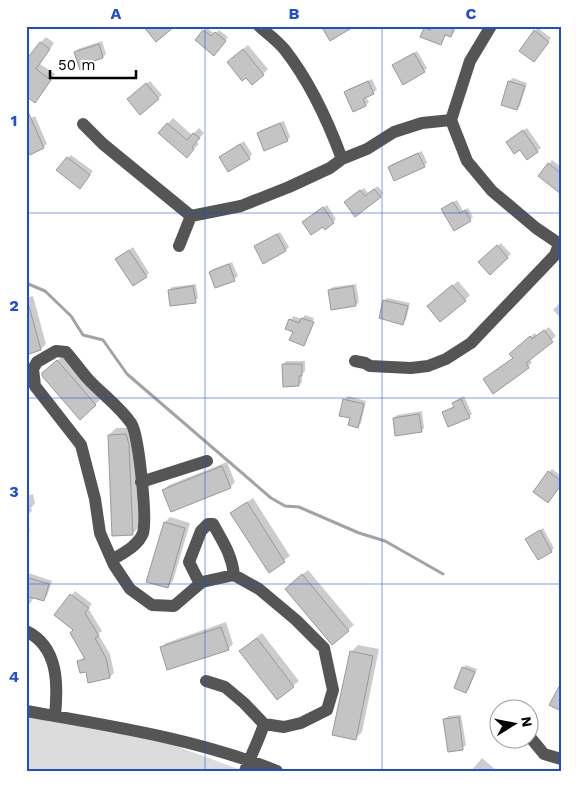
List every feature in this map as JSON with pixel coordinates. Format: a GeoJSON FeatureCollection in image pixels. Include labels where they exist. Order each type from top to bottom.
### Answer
{"type":"FeatureCollection","features":[{"type":"Feature","properties":{"kind":"street"},"geometry":{"type":"LineString","coordinates":[[260,26],[284,49],[313,92],[335,138],[342,159]]}},
{"type":"Feature","properties":{"kind":"street"},"geometry":{"type":"LineString","coordinates":[[355,361],[370,366],[411,368],[428,366],[446,359],[471,343],[554,255],[560,245],[536,228],[492,191],[467,160],[451,120],[470,61],[491,26]]}},
{"type":"Feature","properties":{"kind":"street"},"geometry":{"type":"LineString","coordinates":[[191,216],[240,206],[289,187],[330,168],[342,159],[367,149],[394,132],[422,123],[451,120]]}},
{"type":"Feature","properties":{"kind":"street"},"geometry":{"type":"LineString","coordinates":[[83,124],[103,144],[191,216]]}},
{"type":"Feature","properties":{"kind":"street"},"geometry":{"type":"LineString","coordinates":[[179,246],[191,216]]}},
{"type":"Feature","properties":{"kind":"street"},"geometry":{"type":"LineString","coordinates":[[112,560],[137,543],[143,532],[144,517],[138,442],[132,424],[88,379],[66,352],[56,351],[37,362],[33,369],[35,386],[81,445],[91,481],[100,533],[112,560],[130,588],[152,605],[174,606],[200,584],[234,575],[259,589],[296,620],[324,648],[333,690],[327,710],[301,723],[284,727],[264,724],[244,703],[224,687],[206,681]]}},
{"type":"Feature","properties":{"kind":"street"},"geometry":{"type":"LineString","coordinates":[[141,482],[207,461]]}},
{"type":"Feature","properties":{"kind":"street"},"geometry":{"type":"LineString","coordinates":[[200,584],[190,562],[201,531],[208,524],[213,524],[229,553],[233,562],[234,575]]}},
{"type":"Feature","properties":{"kind":"street"},"geometry":{"type":"LineString","coordinates":[[26,630],[35,635],[53,661],[58,690],[55,716]]}},
{"type":"Feature","properties":{"kind":"street"},"geometry":{"type":"LineString","coordinates":[[26,711],[171,738],[247,765],[278,771]]}},
{"type":"Feature","properties":{"kind":"street"},"geometry":{"type":"LineString","coordinates":[[247,765],[259,742],[264,724]]}},
{"type":"Feature","properties":{"kind":"street"},"geometry":{"type":"LineString","coordinates":[[540,749],[544,754],[561,759]]}},
{"type":"Feature","properties":{"kind":"shaded area"},"geometry":{"type":"Polygon","coordinates":[[[26,715],[138,732],[244,771],[26,771],[26,715]]]}},
{"type":"Feature","properties":{"kind":"building"},"geometry":{"type":"Polygon","coordinates":[[[143,26],[175,26],[156,42],[143,26]]]}},
{"type":"Feature","properties":{"kind":"building"},"geometry":{"type":"Polygon","coordinates":[[[321,26],[355,26],[330,41],[321,26]]]}},
{"type":"Feature","properties":{"kind":"building"},"geometry":{"type":"Polygon","coordinates":[[[425,26],[455,26],[451,37],[445,35],[441,45],[420,37],[424,28],[431,30],[425,26]]]}},
{"type":"Feature","properties":{"kind":"building"},"geometry":{"type":"Polygon","coordinates":[[[203,30],[211,36],[215,32],[226,41],[214,56],[195,40],[203,30]]]}},
{"type":"Feature","properties":{"kind":"building"},"geometry":{"type":"Polygon","coordinates":[[[534,30],[549,42],[534,62],[519,51],[534,30]]]}},
{"type":"Feature","properties":{"kind":"building"},"geometry":{"type":"Polygon","coordinates":[[[40,42],[50,49],[36,69],[51,80],[35,103],[26,96],[26,60],[40,42]]]}},
{"type":"Feature","properties":{"kind":"building"},"geometry":{"type":"Polygon","coordinates":[[[99,44],[103,58],[91,62],[92,66],[80,70],[74,52],[99,44]]]}},
{"type":"Feature","properties":{"kind":"building"},"geometry":{"type":"Polygon","coordinates":[[[243,49],[264,75],[252,85],[246,78],[242,81],[227,62],[243,49]]]}},
{"type":"Feature","properties":{"kind":"building"},"geometry":{"type":"Polygon","coordinates":[[[414,53],[425,72],[403,85],[392,65],[414,53]]]}},
{"type":"Feature","properties":{"kind":"building"},"geometry":{"type":"Polygon","coordinates":[[[368,81],[374,94],[363,99],[366,106],[353,112],[344,92],[368,81]]]}},
{"type":"Feature","properties":{"kind":"building"},"geometry":{"type":"Polygon","coordinates":[[[508,81],[525,86],[517,110],[501,105],[508,81]]]}},
{"type":"Feature","properties":{"kind":"building"},"geometry":{"type":"Polygon","coordinates":[[[146,83],[159,99],[140,115],[127,99],[146,83]]]}},
{"type":"Feature","properties":{"kind":"building"},"geometry":{"type":"Polygon","coordinates":[[[26,107],[44,148],[30,155],[26,147],[26,107]]]}},
{"type":"Feature","properties":{"kind":"building"},"geometry":{"type":"Polygon","coordinates":[[[167,123],[187,140],[193,133],[200,138],[192,147],[194,149],[187,158],[158,133],[167,123]]]}},
{"type":"Feature","properties":{"kind":"building"},"geometry":{"type":"Polygon","coordinates":[[[280,123],[288,141],[264,151],[257,133],[280,123]]]}},
{"type":"Feature","properties":{"kind":"building"},"geometry":{"type":"Polygon","coordinates":[[[523,130],[538,152],[527,160],[520,150],[514,154],[506,142],[523,130]]]}},
{"type":"Feature","properties":{"kind":"building"},"geometry":{"type":"Polygon","coordinates":[[[240,144],[250,159],[228,172],[219,157],[240,144]]]}},
{"type":"Feature","properties":{"kind":"building"},"geometry":{"type":"Polygon","coordinates":[[[418,153],[425,167],[394,181],[388,167],[418,153]]]}},
{"type":"Feature","properties":{"kind":"building"},"geometry":{"type":"Polygon","coordinates":[[[67,157],[90,175],[80,189],[56,170],[67,157]]]}},
{"type":"Feature","properties":{"kind":"building"},"geometry":{"type":"Polygon","coordinates":[[[548,163],[561,173],[561,194],[538,176],[548,163]]]}},
{"type":"Feature","properties":{"kind":"building"},"geometry":{"type":"Polygon","coordinates":[[[374,189],[381,197],[355,217],[344,202],[360,190],[365,196],[374,189]]]}},
{"type":"Feature","properties":{"kind":"building"},"geometry":{"type":"Polygon","coordinates":[[[453,202],[460,213],[465,210],[471,221],[454,231],[441,209],[453,202]]]}},
{"type":"Feature","properties":{"kind":"building"},"geometry":{"type":"Polygon","coordinates":[[[323,207],[334,223],[325,230],[323,227],[311,235],[302,222],[323,207]]]}},
{"type":"Feature","properties":{"kind":"building"},"geometry":{"type":"Polygon","coordinates":[[[277,234],[286,251],[263,264],[254,246],[277,234]]]}},
{"type":"Feature","properties":{"kind":"building"},"geometry":{"type":"Polygon","coordinates":[[[497,245],[508,258],[490,275],[478,262],[497,245]]]}},
{"type":"Feature","properties":{"kind":"building"},"geometry":{"type":"Polygon","coordinates":[[[129,250],[147,277],[133,286],[115,259],[129,250]]]}},
{"type":"Feature","properties":{"kind":"building"},"geometry":{"type":"Polygon","coordinates":[[[229,264],[235,281],[215,288],[209,272],[229,264]]]}},
{"type":"Feature","properties":{"kind":"building"},"geometry":{"type":"Polygon","coordinates":[[[452,285],[466,301],[440,322],[427,306],[452,285]]]}},
{"type":"Feature","properties":{"kind":"building"},"geometry":{"type":"Polygon","coordinates":[[[193,286],[196,303],[170,306],[168,290],[193,286]]]}},
{"type":"Feature","properties":{"kind":"building"},"geometry":{"type":"Polygon","coordinates":[[[353,286],[356,306],[331,310],[328,290],[353,286]]]}},
{"type":"Feature","properties":{"kind":"building"},"geometry":{"type":"Polygon","coordinates":[[[383,300],[408,306],[403,325],[379,318],[383,300]]]}},
{"type":"Feature","properties":{"kind":"building"},"geometry":{"type":"Polygon","coordinates":[[[26,306],[29,306],[41,350],[26,355],[26,306]]]}},
{"type":"Feature","properties":{"kind":"building"},"geometry":{"type":"Polygon","coordinates":[[[301,318],[314,322],[304,346],[289,340],[293,332],[285,329],[289,319],[299,323],[301,318]]]}},
{"type":"Feature","properties":{"kind":"building"},"geometry":{"type":"Polygon","coordinates":[[[544,330],[553,342],[526,363],[529,368],[493,394],[483,379],[513,358],[509,354],[530,336],[532,339],[544,330]]]}},
{"type":"Feature","properties":{"kind":"building"},"geometry":{"type":"Polygon","coordinates":[[[57,360],[96,405],[80,420],[42,376],[42,373],[57,360]]]}},
{"type":"Feature","properties":{"kind":"building"},"geometry":{"type":"Polygon","coordinates":[[[282,364],[302,364],[302,376],[299,376],[299,386],[283,387],[282,364]]]}},
{"type":"Feature","properties":{"kind":"building"},"geometry":{"type":"Polygon","coordinates":[[[343,399],[364,404],[358,428],[348,425],[350,418],[339,416],[343,399]]]}},
{"type":"Feature","properties":{"kind":"building"},"geometry":{"type":"Polygon","coordinates":[[[461,399],[470,418],[448,427],[442,412],[454,407],[452,403],[461,399]]]}},
{"type":"Feature","properties":{"kind":"building"},"geometry":{"type":"Polygon","coordinates":[[[419,414],[422,432],[395,436],[393,418],[419,414]]]}},
{"type":"Feature","properties":{"kind":"building"},"geometry":{"type":"Polygon","coordinates":[[[126,434],[129,445],[133,535],[112,536],[108,435],[126,434]]]}},
{"type":"Feature","properties":{"kind":"building"},"geometry":{"type":"Polygon","coordinates":[[[222,466],[231,488],[171,512],[162,490],[222,466]]]}},
{"type":"Feature","properties":{"kind":"building"},"geometry":{"type":"Polygon","coordinates":[[[548,471],[561,481],[561,485],[548,503],[533,492],[548,471]]]}},
{"type":"Feature","properties":{"kind":"building"},"geometry":{"type":"Polygon","coordinates":[[[247,502],[285,562],[269,573],[230,513],[247,502]]]}},
{"type":"Feature","properties":{"kind":"building"},"geometry":{"type":"Polygon","coordinates":[[[164,522],[185,528],[168,588],[146,582],[164,522]]]}},
{"type":"Feature","properties":{"kind":"building"},"geometry":{"type":"Polygon","coordinates":[[[540,530],[552,552],[538,560],[525,539],[540,530]]]}},
{"type":"Feature","properties":{"kind":"building"},"geometry":{"type":"Polygon","coordinates":[[[302,574],[349,631],[332,645],[285,589],[302,574]]]}},
{"type":"Feature","properties":{"kind":"building"},"geometry":{"type":"Polygon","coordinates":[[[26,577],[49,584],[44,601],[26,596],[26,577]]]}},
{"type":"Feature","properties":{"kind":"building"},"geometry":{"type":"Polygon","coordinates":[[[70,594],[89,608],[85,613],[99,636],[95,638],[106,658],[110,678],[88,683],[86,672],[80,673],[77,661],[85,659],[70,633],[73,630],[54,615],[70,594]]]}},
{"type":"Feature","properties":{"kind":"building"},"geometry":{"type":"Polygon","coordinates":[[[221,627],[229,650],[167,670],[160,647],[221,627]]]}},
{"type":"Feature","properties":{"kind":"building"},"geometry":{"type":"Polygon","coordinates":[[[257,638],[294,687],[277,700],[239,651],[257,638]]]}},
{"type":"Feature","properties":{"kind":"building"},"geometry":{"type":"Polygon","coordinates":[[[350,651],[373,656],[356,740],[332,735],[350,651]]]}},
{"type":"Feature","properties":{"kind":"building"},"geometry":{"type":"Polygon","coordinates":[[[462,667],[475,672],[466,693],[454,688],[462,667]]]}},
{"type":"Feature","properties":{"kind":"building"},"geometry":{"type":"Polygon","coordinates":[[[561,683],[561,711],[549,705],[561,683]]]}},
{"type":"Feature","properties":{"kind":"building"},"geometry":{"type":"Polygon","coordinates":[[[459,717],[463,750],[448,752],[443,719],[459,717]]]}},
{"type":"Feature","properties":{"kind":"waterway"},"geometry":{"type":"LineString","coordinates":[[26,283],[45,291],[71,316],[83,335],[103,340],[127,374],[271,498],[285,506],[299,507],[359,533],[385,541],[443,574]]}}]}
